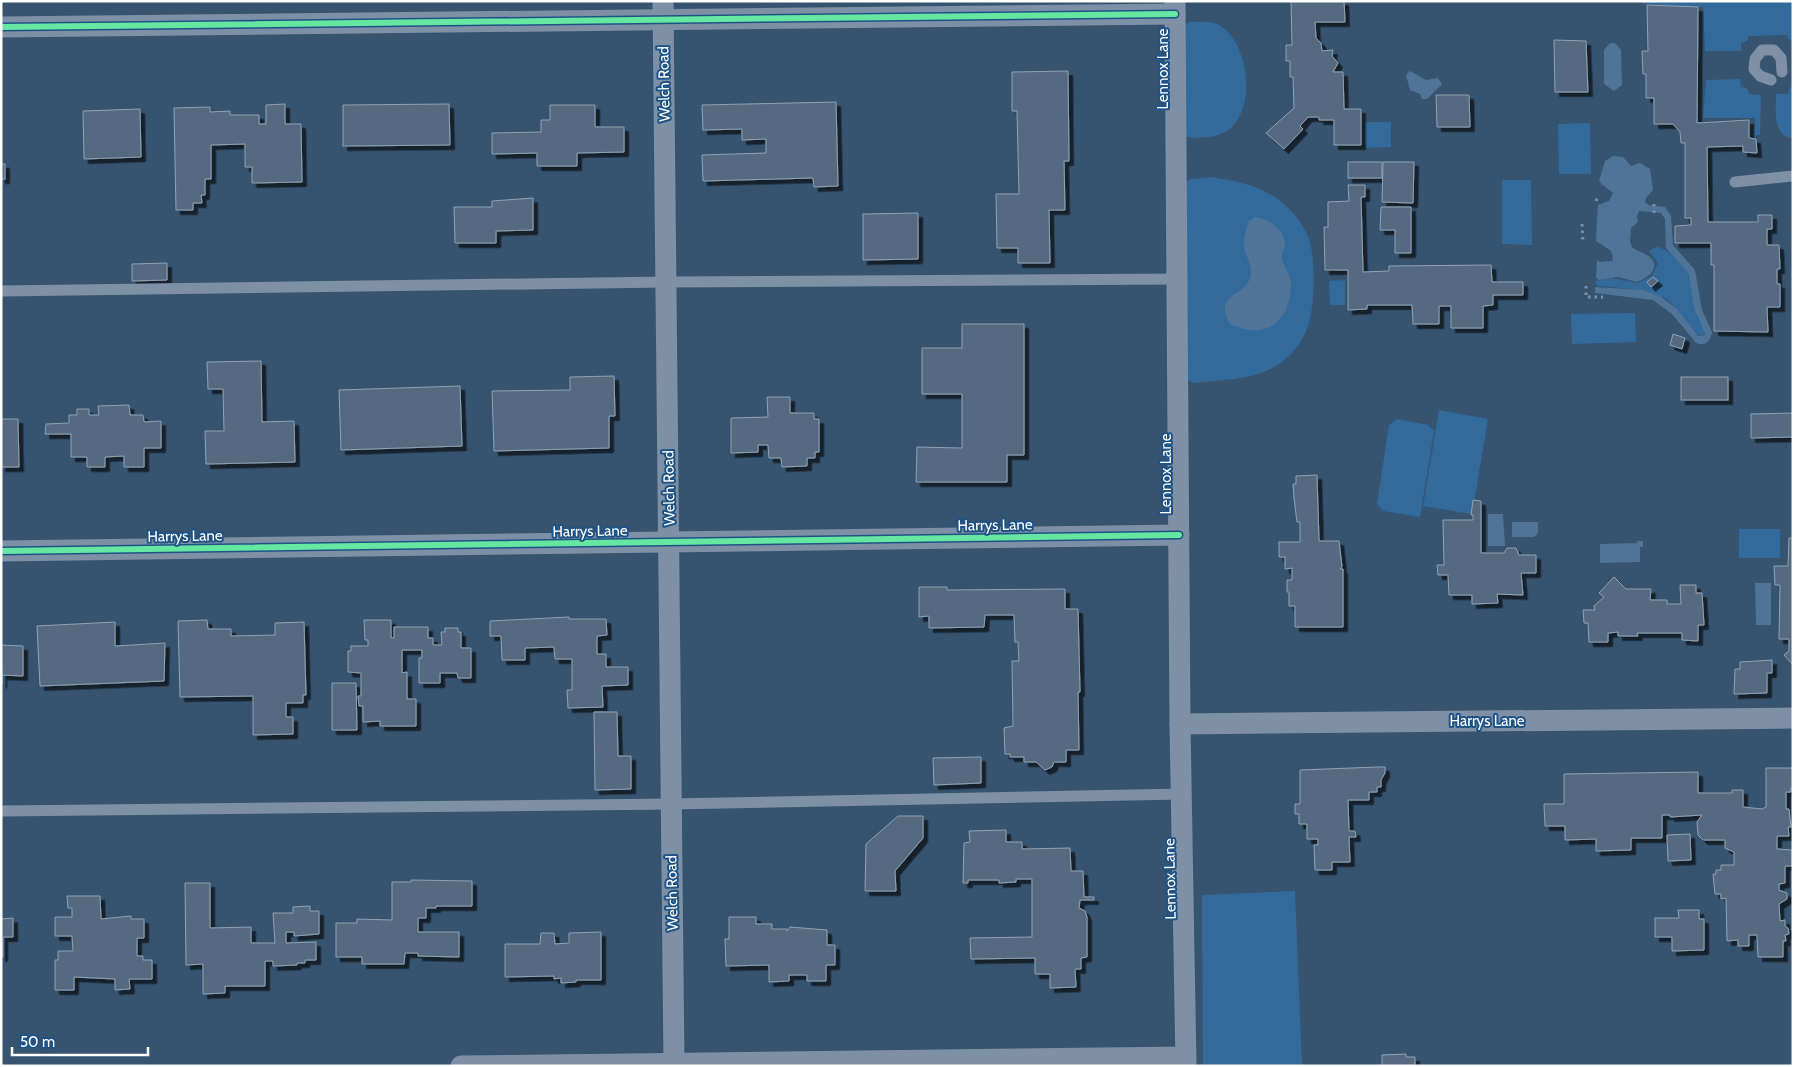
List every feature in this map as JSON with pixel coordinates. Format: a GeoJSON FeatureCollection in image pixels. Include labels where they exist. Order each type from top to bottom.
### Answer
{"type":"FeatureCollection","features":[{"type":"Feature","properties":{"kind":"street"},"geometry":{"type":"LineString","coordinates":[[1,27],[663,10],[1175,8]]}},
{"type":"Feature","properties":{"kind":"street","name":"Lennox Lane"},"geometry":{"type":"LineString","coordinates":[[1175,8],[1180,724],[1186,1061]]}},
{"type":"Feature","properties":{"kind":"street","name":"Welch Road"},"geometry":{"type":"LineString","coordinates":[[663,10],[674,1064]]}},
{"type":"Feature","properties":{"kind":"street","name":"Harrys Lane"},"geometry":{"type":"LineString","coordinates":[[1,551],[1179,535]]}},
{"type":"Feature","properties":{"kind":"street","name":"Harrys Lane"},"geometry":{"type":"LineString","coordinates":[[1180,724],[1793,718]]}},
{"type":"Feature","properties":{"kind":"street"},"geometry":{"type":"LineString","coordinates":[[461,1066],[1186,1061]]}},
{"type":"Feature","properties":{"kind":"lane"},"geometry":{"type":"LineString","coordinates":[[1771,80],[1760,76],[1754,69],[1755,58],[1762,50],[1774,50],[1781,58],[1782,72]]}},
{"type":"Feature","properties":{"kind":"lane"},"geometry":{"type":"LineString","coordinates":[[1735,182],[1793,176]]}},
{"type":"Feature","properties":{"kind":"lane"},"geometry":{"type":"LineString","coordinates":[[1,291],[666,282],[1177,279]]}},
{"type":"Feature","properties":{"kind":"lane"},"geometry":{"type":"LineString","coordinates":[[1,811],[671,804],[1182,794]]}},
{"type":"Feature","properties":{"kind":"path"},"geometry":{"type":"LineString","coordinates":[[1596,200],[1598,195]]}},
{"type":"Feature","properties":{"kind":"path"},"geometry":{"type":"LineString","coordinates":[[1654,204],[1654,212]]}},
{"type":"Feature","properties":{"kind":"path"},"geometry":{"type":"LineString","coordinates":[[1582,224],[1583,243]]}},
{"type":"Feature","properties":{"kind":"path"},"geometry":{"type":"LineString","coordinates":[[1586,286],[1586,296],[1603,297]]}},
{"type":"Feature","properties":{"kind":"shaded area"},"geometry":{"type":"Polygon","coordinates":[[[1643,1],[1793,1],[1793,42],[1788,39],[1787,35],[1749,36],[1747,41],[1741,43],[1741,51],[1705,51],[1703,7],[1664,8],[1664,5],[1643,4],[1643,1]]]}},
{"type":"Feature","properties":{"kind":"shaded area"},"geometry":{"type":"Polygon","coordinates":[[[1190,22],[1214,23],[1227,31],[1237,45],[1244,63],[1245,103],[1238,119],[1226,132],[1208,137],[1191,138],[1181,135],[1181,26],[1190,22]]]}},
{"type":"Feature","properties":{"kind":"shaded area"},"geometry":{"type":"Polygon","coordinates":[[[1610,43],[1615,43],[1621,50],[1622,85],[1614,91],[1604,84],[1604,50],[1610,43]]]}},
{"type":"Feature","properties":{"kind":"shaded area"},"geometry":{"type":"Polygon","coordinates":[[[1410,71],[1426,80],[1438,78],[1442,84],[1427,99],[1422,99],[1420,94],[1410,90],[1406,75],[1410,71]]]}},
{"type":"Feature","properties":{"kind":"shaded area"},"geometry":{"type":"Polygon","coordinates":[[[1740,79],[1741,87],[1747,88],[1749,94],[1761,95],[1760,135],[1755,135],[1755,118],[1703,118],[1706,80],[1740,79]]]}},
{"type":"Feature","properties":{"kind":"shaded area"},"geometry":{"type":"Polygon","coordinates":[[[1793,86],[1793,138],[1786,137],[1778,128],[1776,94],[1788,94],[1789,88],[1793,86]]]}},
{"type":"Feature","properties":{"kind":"shaded area"},"geometry":{"type":"Polygon","coordinates":[[[1365,122],[1391,122],[1391,147],[1365,148],[1365,122]]]}},
{"type":"Feature","properties":{"kind":"shaded area"},"geometry":{"type":"Polygon","coordinates":[[[1590,123],[1591,174],[1559,174],[1558,124],[1590,123]]]}},
{"type":"Feature","properties":{"kind":"shaded area"},"geometry":{"type":"Polygon","coordinates":[[[1613,156],[1623,157],[1631,166],[1640,163],[1650,169],[1653,190],[1645,202],[1649,205],[1665,207],[1671,216],[1673,245],[1695,270],[1702,310],[1712,332],[1705,344],[1696,343],[1672,314],[1653,300],[1595,293],[1595,287],[1643,290],[1660,296],[1677,309],[1698,336],[1705,334],[1694,308],[1689,274],[1666,248],[1665,219],[1661,213],[1639,211],[1637,216],[1638,222],[1631,228],[1630,241],[1632,247],[1647,255],[1654,262],[1651,273],[1637,282],[1618,277],[1599,280],[1596,278],[1597,260],[1599,262],[1612,261],[1613,256],[1610,250],[1596,241],[1598,205],[1609,201],[1613,193],[1603,185],[1599,186],[1602,184],[1599,181],[1605,161],[1613,156]]]}},
{"type":"Feature","properties":{"kind":"shaded area"},"geometry":{"type":"Polygon","coordinates":[[[1211,177],[1243,183],[1264,191],[1282,202],[1296,216],[1309,239],[1313,259],[1312,310],[1307,329],[1301,341],[1293,352],[1272,368],[1254,375],[1234,379],[1194,383],[1188,380],[1186,182],[1191,179],[1211,177]]]}},
{"type":"Feature","properties":{"kind":"shaded area"},"geometry":{"type":"Polygon","coordinates":[[[1502,180],[1531,180],[1532,245],[1502,244],[1502,180]]]}},
{"type":"Feature","properties":{"kind":"shaded area"},"geometry":{"type":"Polygon","coordinates":[[[1255,217],[1270,222],[1282,233],[1285,243],[1282,258],[1291,287],[1289,300],[1280,319],[1264,329],[1254,330],[1242,329],[1230,324],[1225,314],[1225,306],[1228,300],[1245,287],[1249,281],[1251,269],[1244,241],[1249,221],[1255,217]]]}},
{"type":"Feature","properties":{"kind":"shaded area"},"geometry":{"type":"Polygon","coordinates":[[[1656,247],[1666,250],[1681,262],[1688,272],[1696,311],[1705,332],[1703,336],[1698,335],[1689,326],[1666,299],[1642,291],[1597,286],[1595,281],[1611,278],[1638,283],[1652,276],[1658,263],[1649,251],[1656,247]]]}},
{"type":"Feature","properties":{"kind":"shaded area"},"geometry":{"type":"Polygon","coordinates":[[[1345,280],[1345,305],[1330,305],[1329,281],[1345,280]]]}},
{"type":"Feature","properties":{"kind":"shaded area"},"geometry":{"type":"Polygon","coordinates":[[[1635,313],[1636,342],[1572,344],[1571,314],[1635,313]]]}},
{"type":"Feature","properties":{"kind":"shaded area"},"geometry":{"type":"Polygon","coordinates":[[[1439,410],[1488,419],[1472,514],[1423,506],[1439,410]]]}},
{"type":"Feature","properties":{"kind":"shaded area"},"geometry":{"type":"Polygon","coordinates":[[[1397,419],[1428,425],[1434,431],[1420,517],[1383,511],[1377,504],[1389,425],[1397,419]]]}},
{"type":"Feature","properties":{"kind":"shaded area"},"geometry":{"type":"Polygon","coordinates":[[[1488,514],[1503,514],[1505,546],[1488,546],[1488,514]]]}},
{"type":"Feature","properties":{"kind":"shaded area"},"geometry":{"type":"Polygon","coordinates":[[[1512,522],[1538,522],[1538,533],[1534,537],[1512,537],[1512,522]]]}},
{"type":"Feature","properties":{"kind":"shaded area"},"geometry":{"type":"Polygon","coordinates":[[[1739,529],[1780,529],[1780,558],[1739,558],[1739,529]]]}},
{"type":"Feature","properties":{"kind":"shaded area"},"geometry":{"type":"Polygon","coordinates":[[[1637,541],[1643,541],[1643,547],[1640,547],[1640,562],[1600,563],[1600,544],[1637,543],[1637,541]]]}},
{"type":"Feature","properties":{"kind":"shaded area"},"geometry":{"type":"Polygon","coordinates":[[[1755,583],[1771,583],[1771,625],[1756,625],[1755,583]]]}},
{"type":"Feature","properties":{"kind":"shaded area"},"geometry":{"type":"Polygon","coordinates":[[[1295,891],[1302,1066],[1203,1066],[1202,895],[1295,891]]]}},
{"type":"Feature","properties":{"kind":"building"},"geometry":{"type":"Polygon","coordinates":[[[1291,1],[1344,1],[1345,22],[1315,22],[1316,38],[1321,43],[1322,51],[1333,50],[1332,56],[1338,63],[1333,72],[1343,72],[1344,109],[1361,109],[1361,145],[1334,145],[1334,120],[1319,120],[1319,117],[1308,117],[1300,126],[1303,129],[1284,149],[1266,133],[1294,108],[1293,77],[1290,77],[1290,61],[1286,61],[1286,45],[1292,45],[1291,1]]]}},
{"type":"Feature","properties":{"kind":"building"},"geometry":{"type":"Polygon","coordinates":[[[1647,5],[1698,7],[1697,123],[1749,120],[1749,138],[1756,139],[1757,153],[1743,152],[1743,146],[1707,147],[1708,222],[1758,222],[1758,215],[1772,215],[1772,229],[1767,229],[1767,245],[1779,245],[1780,269],[1777,269],[1777,284],[1780,284],[1780,307],[1767,307],[1768,332],[1714,331],[1714,265],[1711,265],[1711,243],[1675,243],[1675,226],[1691,225],[1691,218],[1685,218],[1685,143],[1681,143],[1680,132],[1673,124],[1654,124],[1654,98],[1646,98],[1646,74],[1643,74],[1642,51],[1648,51],[1647,5]]]}},
{"type":"Feature","properties":{"kind":"building"},"geometry":{"type":"Polygon","coordinates":[[[1554,40],[1586,41],[1588,92],[1555,92],[1554,40]]]}},
{"type":"Feature","properties":{"kind":"building"},"geometry":{"type":"Polygon","coordinates":[[[1068,71],[1069,161],[1064,161],[1065,210],[1049,210],[1050,263],[1018,263],[1018,248],[997,248],[996,194],[1019,194],[1017,111],[1012,111],[1012,72],[1068,71]]]}},
{"type":"Feature","properties":{"kind":"building"},"geometry":{"type":"Polygon","coordinates":[[[1436,95],[1469,95],[1470,127],[1437,127],[1436,95]]]}},
{"type":"Feature","properties":{"kind":"building"},"geometry":{"type":"Polygon","coordinates":[[[836,102],[838,186],[814,187],[813,178],[703,181],[702,155],[766,153],[766,139],[742,140],[742,129],[703,130],[702,105],[836,102]]]}},
{"type":"Feature","properties":{"kind":"building"},"geometry":{"type":"Polygon","coordinates":[[[285,104],[285,124],[301,124],[302,182],[252,183],[252,167],[245,167],[245,144],[211,145],[211,179],[205,179],[205,195],[201,195],[202,203],[193,203],[193,210],[176,210],[174,108],[210,107],[210,112],[230,111],[230,115],[259,115],[259,124],[266,124],[266,105],[285,104]]]}},
{"type":"Feature","properties":{"kind":"building"},"geometry":{"type":"Polygon","coordinates":[[[449,104],[450,145],[343,146],[343,105],[449,104]]]}},
{"type":"Feature","properties":{"kind":"building"},"geometry":{"type":"Polygon","coordinates":[[[550,105],[595,105],[595,127],[624,127],[624,152],[577,153],[577,166],[537,166],[537,153],[492,154],[492,133],[541,132],[541,120],[550,120],[550,105]]]}},
{"type":"Feature","properties":{"kind":"building"},"geometry":{"type":"Polygon","coordinates":[[[140,109],[141,157],[84,159],[83,111],[140,109]]]}},
{"type":"Feature","properties":{"kind":"building"},"geometry":{"type":"Polygon","coordinates":[[[1348,162],[1382,162],[1382,178],[1348,178],[1348,162]]]}},
{"type":"Feature","properties":{"kind":"building"},"geometry":{"type":"Polygon","coordinates":[[[1383,162],[1414,162],[1413,203],[1382,202],[1383,162]]]}},
{"type":"Feature","properties":{"kind":"building"},"geometry":{"type":"Polygon","coordinates":[[[1,164],[5,164],[5,179],[1,179],[1,164]]]}},
{"type":"Feature","properties":{"kind":"building"},"geometry":{"type":"Polygon","coordinates":[[[1348,185],[1365,185],[1365,197],[1361,197],[1363,272],[1389,271],[1389,266],[1491,265],[1492,282],[1523,282],[1523,295],[1493,295],[1493,305],[1483,306],[1483,328],[1451,328],[1451,306],[1439,306],[1439,324],[1413,324],[1412,305],[1367,305],[1367,309],[1348,310],[1348,270],[1325,270],[1324,227],[1328,227],[1328,202],[1349,201],[1348,185]]]}},
{"type":"Feature","properties":{"kind":"building"},"geometry":{"type":"Polygon","coordinates":[[[533,198],[533,230],[496,231],[496,243],[455,243],[454,207],[492,207],[492,201],[533,198]]]}},
{"type":"Feature","properties":{"kind":"building"},"geometry":{"type":"Polygon","coordinates":[[[1381,207],[1411,207],[1411,253],[1395,253],[1395,230],[1380,230],[1381,207]]]}},
{"type":"Feature","properties":{"kind":"building"},"geometry":{"type":"Polygon","coordinates":[[[918,213],[918,259],[863,260],[863,214],[918,213]]]}},
{"type":"Feature","properties":{"kind":"building"},"geometry":{"type":"Polygon","coordinates":[[[167,263],[167,280],[132,281],[132,264],[167,263]]]}},
{"type":"Feature","properties":{"kind":"building"},"geometry":{"type":"Polygon","coordinates":[[[1653,277],[1658,281],[1651,287],[1647,282],[1653,277]]]}},
{"type":"Feature","properties":{"kind":"building"},"geometry":{"type":"Polygon","coordinates":[[[962,324],[1024,324],[1024,455],[1007,455],[1007,482],[916,482],[917,447],[962,448],[962,394],[922,394],[922,348],[962,348],[962,324]]]}},
{"type":"Feature","properties":{"kind":"building"},"geometry":{"type":"Polygon","coordinates":[[[1673,334],[1685,338],[1682,349],[1670,345],[1673,334]]]}},
{"type":"Feature","properties":{"kind":"building"},"geometry":{"type":"Polygon","coordinates":[[[261,361],[262,422],[294,421],[295,462],[206,464],[205,431],[224,431],[223,389],[208,389],[207,362],[261,361]]]}},
{"type":"Feature","properties":{"kind":"building"},"geometry":{"type":"Polygon","coordinates":[[[614,376],[615,416],[609,416],[609,448],[494,451],[492,391],[570,390],[570,377],[614,376]]]}},
{"type":"Feature","properties":{"kind":"building"},"geometry":{"type":"Polygon","coordinates":[[[1681,377],[1728,377],[1728,400],[1681,400],[1681,377]]]}},
{"type":"Feature","properties":{"kind":"building"},"geometry":{"type":"Polygon","coordinates":[[[460,386],[462,446],[341,450],[339,390],[460,386]]]}},
{"type":"Feature","properties":{"kind":"building"},"geometry":{"type":"Polygon","coordinates":[[[767,397],[790,397],[790,413],[814,413],[814,419],[819,419],[819,452],[815,452],[815,458],[807,458],[807,466],[782,467],[781,458],[769,458],[768,445],[758,445],[758,452],[731,453],[731,418],[768,417],[767,397]]]}},
{"type":"Feature","properties":{"kind":"building"},"geometry":{"type":"Polygon","coordinates":[[[129,405],[130,415],[143,415],[144,422],[161,421],[161,448],[144,448],[144,467],[124,467],[124,456],[105,457],[105,467],[87,467],[87,457],[71,457],[71,434],[45,434],[46,424],[69,423],[69,415],[77,415],[77,409],[89,409],[89,415],[99,415],[98,406],[129,405]]]}},
{"type":"Feature","properties":{"kind":"building"},"geometry":{"type":"Polygon","coordinates":[[[1793,413],[1793,437],[1751,438],[1751,414],[1793,413]]]}},
{"type":"Feature","properties":{"kind":"building"},"geometry":{"type":"Polygon","coordinates":[[[1,419],[18,419],[19,467],[1,467],[1,419]]]}},
{"type":"Feature","properties":{"kind":"building"},"geometry":{"type":"Polygon","coordinates":[[[1317,475],[1319,541],[1339,541],[1342,567],[1340,569],[1343,569],[1343,627],[1295,627],[1295,606],[1289,606],[1289,592],[1287,592],[1287,580],[1292,580],[1292,568],[1285,569],[1285,557],[1279,557],[1279,542],[1300,542],[1300,522],[1297,522],[1293,484],[1296,484],[1296,476],[1317,475]]]}},
{"type":"Feature","properties":{"kind":"building"},"geometry":{"type":"Polygon","coordinates":[[[1473,500],[1481,501],[1481,553],[1504,553],[1507,548],[1516,548],[1519,555],[1536,555],[1536,573],[1521,573],[1523,595],[1497,594],[1498,603],[1472,604],[1472,595],[1449,595],[1448,575],[1438,575],[1437,565],[1444,565],[1443,520],[1473,520],[1473,515],[1471,515],[1473,500]]]}},
{"type":"Feature","properties":{"kind":"building"},"geometry":{"type":"Polygon","coordinates":[[[1789,538],[1793,538],[1793,665],[1784,655],[1789,651],[1789,639],[1779,639],[1780,585],[1775,585],[1774,566],[1788,566],[1789,538]]]}},
{"type":"Feature","properties":{"kind":"building"},"geometry":{"type":"Polygon","coordinates":[[[1614,577],[1626,589],[1651,589],[1650,600],[1667,600],[1667,604],[1681,604],[1680,585],[1696,585],[1696,593],[1702,593],[1704,625],[1698,625],[1698,641],[1682,640],[1682,633],[1637,633],[1638,636],[1618,636],[1618,632],[1608,633],[1608,642],[1589,642],[1588,623],[1584,623],[1583,610],[1595,610],[1594,606],[1604,597],[1599,593],[1614,577]]]}},
{"type":"Feature","properties":{"kind":"building"},"geometry":{"type":"Polygon","coordinates":[[[919,587],[947,587],[947,590],[1065,589],[1065,609],[1078,609],[1080,692],[1078,692],[1079,750],[1066,750],[1066,762],[1054,762],[1052,767],[1045,770],[1036,762],[1024,762],[1024,757],[1010,757],[1010,754],[1005,754],[1004,728],[1013,726],[1012,661],[1019,661],[1018,642],[1015,642],[1014,615],[985,615],[984,627],[929,628],[929,616],[919,617],[919,587]]]}},
{"type":"Feature","properties":{"kind":"building"},"geometry":{"type":"Polygon","coordinates":[[[569,617],[569,619],[606,619],[607,635],[597,636],[597,654],[606,654],[606,667],[628,667],[628,685],[602,686],[603,707],[568,708],[567,690],[572,690],[572,659],[555,659],[554,647],[525,648],[525,660],[502,660],[501,636],[490,636],[490,621],[569,617]]]}},
{"type":"Feature","properties":{"kind":"building"},"geometry":{"type":"Polygon","coordinates":[[[207,620],[208,629],[231,629],[231,636],[275,635],[275,623],[304,622],[306,695],[303,695],[303,703],[286,703],[286,717],[293,717],[293,734],[253,735],[253,696],[180,697],[178,621],[207,620]]]}},
{"type":"Feature","properties":{"kind":"building"},"geometry":{"type":"Polygon","coordinates":[[[364,620],[391,620],[391,638],[394,638],[394,627],[428,627],[428,638],[433,638],[433,645],[442,645],[441,632],[445,632],[445,628],[458,628],[458,632],[461,632],[461,648],[471,648],[471,678],[458,678],[457,673],[440,673],[440,683],[419,683],[419,658],[422,658],[422,650],[402,650],[402,673],[407,672],[407,699],[416,699],[416,726],[380,726],[380,721],[363,722],[363,706],[359,706],[358,696],[361,696],[361,673],[348,672],[348,651],[351,651],[351,646],[368,646],[368,640],[365,640],[364,620]]]}},
{"type":"Feature","properties":{"kind":"building"},"geometry":{"type":"Polygon","coordinates":[[[115,622],[115,646],[165,643],[164,681],[40,686],[37,626],[115,622]]]}},
{"type":"Feature","properties":{"kind":"building"},"geometry":{"type":"Polygon","coordinates":[[[1,645],[23,646],[23,676],[2,675],[2,684],[1,645]]]}},
{"type":"Feature","properties":{"kind":"building"},"geometry":{"type":"Polygon","coordinates":[[[1772,660],[1772,673],[1767,673],[1767,693],[1734,694],[1735,669],[1740,669],[1740,662],[1772,660]]]}},
{"type":"Feature","properties":{"kind":"building"},"geometry":{"type":"Polygon","coordinates":[[[332,683],[356,683],[357,730],[332,730],[332,683]]]}},
{"type":"Feature","properties":{"kind":"building"},"geometry":{"type":"Polygon","coordinates":[[[594,712],[617,712],[618,756],[631,756],[631,789],[595,790],[594,712]]]}},
{"type":"Feature","properties":{"kind":"building"},"geometry":{"type":"Polygon","coordinates":[[[981,757],[981,783],[934,785],[933,758],[981,757]]]}},
{"type":"Feature","properties":{"kind":"building"},"geometry":{"type":"Polygon","coordinates":[[[1385,767],[1381,787],[1377,787],[1377,792],[1369,792],[1369,800],[1348,800],[1349,831],[1355,831],[1356,837],[1349,837],[1350,862],[1332,862],[1332,870],[1315,870],[1314,845],[1318,845],[1318,839],[1307,839],[1307,824],[1299,824],[1299,814],[1295,814],[1295,804],[1300,804],[1300,770],[1385,767]]]}},
{"type":"Feature","properties":{"kind":"building"},"geometry":{"type":"Polygon","coordinates":[[[1766,768],[1793,768],[1793,788],[1791,788],[1791,792],[1786,792],[1786,809],[1789,809],[1791,827],[1788,827],[1789,836],[1777,836],[1777,849],[1792,850],[1792,866],[1785,866],[1785,883],[1779,884],[1779,890],[1787,893],[1787,899],[1779,904],[1780,921],[1785,920],[1785,926],[1788,928],[1789,934],[1785,935],[1786,941],[1783,941],[1783,957],[1758,957],[1757,935],[1749,935],[1749,946],[1738,946],[1738,940],[1727,941],[1726,898],[1721,899],[1721,894],[1715,894],[1713,874],[1716,874],[1716,870],[1721,870],[1721,865],[1734,865],[1734,852],[1725,848],[1725,840],[1703,840],[1698,835],[1697,822],[1702,815],[1670,817],[1670,815],[1662,815],[1662,838],[1631,838],[1631,850],[1596,851],[1596,839],[1565,840],[1565,826],[1545,826],[1544,804],[1564,804],[1564,774],[1698,772],[1698,793],[1732,793],[1732,790],[1743,790],[1743,807],[1762,809],[1766,807],[1766,768]]]}},
{"type":"Feature","properties":{"kind":"building"},"geometry":{"type":"Polygon","coordinates":[[[898,816],[923,816],[923,838],[895,871],[896,891],[865,891],[866,844],[898,816]]]}},
{"type":"Feature","properties":{"kind":"building"},"geometry":{"type":"Polygon","coordinates":[[[1006,830],[1006,842],[1022,842],[1022,849],[1070,848],[1071,871],[1083,871],[1084,897],[1094,897],[1094,900],[1080,900],[1079,908],[1085,911],[1087,917],[1087,957],[1081,958],[1081,969],[1075,969],[1076,987],[1050,988],[1050,974],[1035,974],[1035,958],[971,959],[970,938],[1032,937],[1032,879],[1016,879],[1016,882],[999,883],[999,880],[968,880],[968,883],[963,883],[964,843],[970,842],[969,831],[1006,830]]]}},
{"type":"Feature","properties":{"kind":"building"},"geometry":{"type":"Polygon","coordinates":[[[1690,834],[1691,860],[1668,861],[1667,835],[1690,834]]]}},
{"type":"Feature","properties":{"kind":"building"},"geometry":{"type":"Polygon","coordinates":[[[411,880],[472,881],[472,906],[436,906],[436,908],[426,908],[426,918],[418,918],[418,932],[459,932],[459,957],[418,956],[418,953],[405,953],[404,964],[362,964],[362,957],[336,957],[336,923],[357,923],[357,919],[392,920],[392,882],[411,882],[411,880]]]}},
{"type":"Feature","properties":{"kind":"building"},"geometry":{"type":"Polygon","coordinates":[[[185,883],[210,883],[210,928],[251,927],[251,943],[275,943],[273,913],[293,913],[293,907],[310,906],[310,911],[319,911],[319,934],[294,936],[294,932],[286,932],[286,943],[316,942],[316,960],[305,960],[305,963],[297,963],[297,965],[273,966],[273,961],[265,961],[265,986],[225,986],[225,993],[203,994],[203,964],[186,965],[185,883]]]}},
{"type":"Feature","properties":{"kind":"building"},"geometry":{"type":"Polygon","coordinates":[[[67,896],[100,896],[101,919],[131,916],[131,919],[144,919],[144,938],[137,938],[137,956],[143,956],[143,960],[152,960],[152,979],[129,979],[130,989],[115,990],[115,979],[74,977],[74,990],[55,990],[55,960],[58,960],[58,951],[73,951],[72,936],[55,936],[55,917],[72,917],[72,908],[68,908],[67,896]]]}},
{"type":"Feature","properties":{"kind":"building"},"geometry":{"type":"Polygon","coordinates":[[[1678,910],[1699,910],[1699,919],[1704,919],[1704,950],[1672,951],[1672,937],[1655,937],[1655,918],[1679,918],[1678,910]]]}},
{"type":"Feature","properties":{"kind":"building"},"geometry":{"type":"Polygon","coordinates":[[[729,917],[756,917],[756,924],[772,924],[772,929],[787,929],[787,931],[790,927],[827,930],[827,945],[835,945],[835,965],[826,965],[826,981],[807,981],[807,975],[789,975],[789,981],[769,982],[769,965],[726,966],[725,939],[729,939],[729,917]]]}},
{"type":"Feature","properties":{"kind":"building"},"geometry":{"type":"Polygon","coordinates":[[[13,918],[13,937],[3,937],[3,957],[1,957],[1,919],[13,918]]]}},
{"type":"Feature","properties":{"kind":"building"},"geometry":{"type":"Polygon","coordinates":[[[601,932],[601,980],[576,980],[576,982],[561,983],[561,978],[554,979],[554,976],[505,977],[505,944],[540,944],[541,933],[554,933],[555,944],[569,943],[569,933],[601,932]]]}},
{"type":"Feature","properties":{"kind":"building"},"geometry":{"type":"Polygon","coordinates":[[[1406,1054],[1406,1057],[1415,1057],[1415,1066],[1382,1066],[1382,1055],[1406,1054]]]}},
{"type":"Feature","properties":{"kind":"cycle path"},"geometry":{"type":"LineString","coordinates":[[1,27],[1175,14]]}},
{"type":"Feature","properties":{"kind":"cycle path"},"geometry":{"type":"LineString","coordinates":[[1,551],[1179,535]]}}]}
